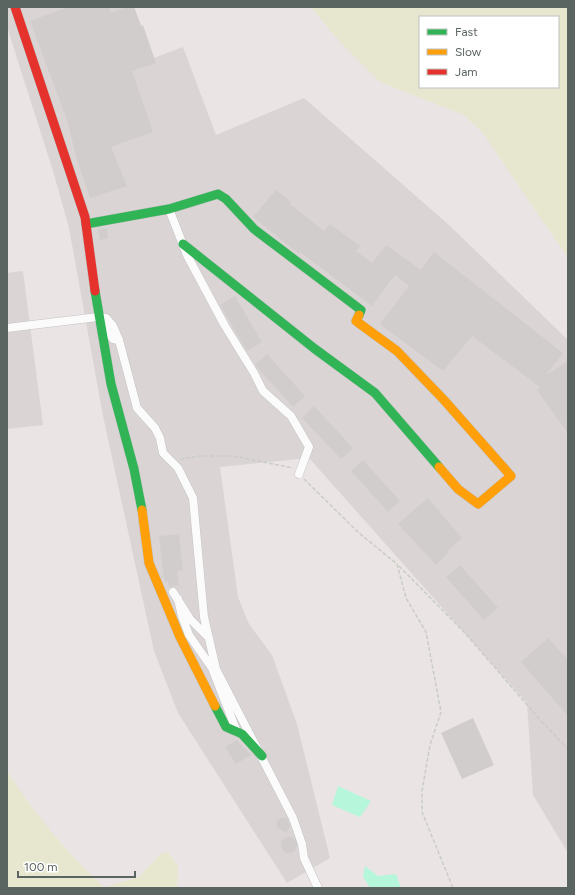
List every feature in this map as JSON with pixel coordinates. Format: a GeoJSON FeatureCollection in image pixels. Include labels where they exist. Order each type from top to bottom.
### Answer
{"type":"FeatureCollection","features":[{"type":"Feature","properties":{"kind":"street"},"geometry":{"type":"LineString","coordinates":[[15,7],[86,224],[98,317],[111,384],[134,469],[142,509],[148,563],[180,637],[226,727],[242,734],[262,756]]}},
{"type":"Feature","properties":{"kind":"street"},"geometry":{"type":"LineString","coordinates":[[86,224],[169,209],[218,194],[226,199],[254,229],[361,310],[356,321],[396,351],[444,400],[511,476],[478,504],[458,489],[375,393],[315,350],[183,244]]}},
{"type":"Feature","properties":{"kind":"street"},"geometry":{"type":"LineString","coordinates":[[169,209],[183,244],[225,326],[263,391],[291,416],[309,447],[299,474]]}},
{"type":"Feature","properties":{"kind":"street"},"geometry":{"type":"LineString","coordinates":[[7,328],[98,317],[106,318],[113,326],[119,340],[137,408],[155,428],[160,438],[163,453],[178,468],[193,498],[204,616],[216,670],[293,818],[302,844],[304,858],[318,888]]}},
{"type":"Feature","properties":{"kind":"street"},"geometry":{"type":"LineString","coordinates":[[173,592],[190,619],[209,638]]}},
{"type":"Feature","properties":{"kind":"street"},"geometry":{"type":"LineString","coordinates":[[178,599],[189,635],[212,668],[237,732]]}},
{"type":"Feature","properties":{"kind":"path"},"geometry":{"type":"LineString","coordinates":[[171,461],[200,456],[233,456],[292,468],[359,533],[397,564],[464,632],[568,749]]}},
{"type":"Feature","properties":{"kind":"path"},"geometry":{"type":"LineString","coordinates":[[397,564],[406,598],[426,632],[438,691],[441,712],[430,745],[422,791],[422,812],[453,888]]}},
{"type":"Feature","properties":{"kind":"shaded area"},"geometry":{"type":"Polygon","coordinates":[[[7,7],[134,7],[154,58],[183,47],[216,135],[304,98],[449,225],[568,340],[568,853],[533,795],[527,703],[309,458],[220,467],[238,597],[249,624],[272,655],[297,724],[330,858],[287,883],[178,713],[154,651],[103,416],[69,228],[53,171],[7,27],[7,7]]]}},
{"type":"Feature","properties":{"kind":"shaded area"},"geometry":{"type":"Polygon","coordinates":[[[311,7],[568,7],[568,258],[482,132],[464,115],[380,82],[340,42],[311,7]]]}},
{"type":"Feature","properties":{"kind":"shaded area"},"geometry":{"type":"Polygon","coordinates":[[[23,271],[43,425],[7,429],[7,273],[23,271]]]}},
{"type":"Feature","properties":{"kind":"shaded area"},"geometry":{"type":"Polygon","coordinates":[[[7,771],[28,802],[52,832],[90,874],[104,887],[139,877],[160,854],[168,852],[178,866],[177,888],[7,888],[7,771]]]}},
{"type":"Feature","properties":{"kind":"shaded area"},"geometry":{"type":"Polygon","coordinates":[[[338,786],[371,801],[360,817],[332,805],[338,786]]]}},
{"type":"Feature","properties":{"kind":"shaded area"},"geometry":{"type":"Polygon","coordinates":[[[365,866],[378,876],[396,874],[401,888],[370,888],[363,877],[365,866]]]}},
{"type":"Feature","properties":{"kind":"building"},"geometry":{"type":"Polygon","coordinates":[[[68,7],[109,7],[111,13],[127,7],[134,7],[141,26],[143,25],[156,63],[132,71],[153,132],[111,147],[127,186],[90,198],[77,160],[67,120],[30,21],[68,7]]]}},
{"type":"Feature","properties":{"kind":"building"},"geometry":{"type":"Polygon","coordinates":[[[276,190],[291,202],[290,204],[324,231],[330,224],[360,246],[356,251],[372,263],[386,245],[421,270],[434,252],[563,353],[546,375],[568,361],[568,433],[537,390],[540,387],[472,336],[443,371],[380,324],[409,286],[395,275],[372,306],[300,252],[299,254],[253,217],[276,190]]]}},
{"type":"Feature","properties":{"kind":"building"},"geometry":{"type":"Polygon","coordinates":[[[107,228],[108,238],[100,240],[98,230],[107,228]]]}},
{"type":"Feature","properties":{"kind":"building"},"geometry":{"type":"Polygon","coordinates":[[[235,296],[262,342],[247,351],[220,305],[235,296]]]}},
{"type":"Feature","properties":{"kind":"building"},"geometry":{"type":"Polygon","coordinates":[[[267,354],[305,396],[293,407],[255,365],[267,354]]]}},
{"type":"Feature","properties":{"kind":"building"},"geometry":{"type":"Polygon","coordinates":[[[314,406],[353,448],[341,459],[302,418],[314,406]]]}},
{"type":"Feature","properties":{"kind":"building"},"geometry":{"type":"Polygon","coordinates":[[[363,460],[400,501],[388,512],[351,471],[363,460]]]}},
{"type":"Feature","properties":{"kind":"building"},"geometry":{"type":"Polygon","coordinates":[[[428,498],[462,538],[447,551],[448,553],[436,565],[398,524],[428,498]]]}},
{"type":"Feature","properties":{"kind":"building"},"geometry":{"type":"Polygon","coordinates":[[[179,534],[183,570],[177,571],[179,585],[169,587],[168,581],[165,582],[164,579],[159,536],[179,534]]]}},
{"type":"Feature","properties":{"kind":"building"},"geometry":{"type":"Polygon","coordinates":[[[460,565],[498,608],[484,620],[446,577],[460,565]]]}},
{"type":"Feature","properties":{"kind":"building"},"geometry":{"type":"Polygon","coordinates":[[[548,638],[568,660],[568,716],[521,662],[548,638]]]}},
{"type":"Feature","properties":{"kind":"building"},"geometry":{"type":"Polygon","coordinates":[[[473,718],[494,765],[462,779],[441,733],[473,718]]]}},
{"type":"Feature","properties":{"kind":"building"},"geometry":{"type":"Polygon","coordinates":[[[237,740],[251,755],[236,764],[225,747],[237,740]]]}},
{"type":"Feature","properties":{"kind":"building"},"geometry":{"type":"Polygon","coordinates":[[[281,818],[287,818],[290,827],[286,833],[277,827],[277,821],[281,818]]]}},
{"type":"Feature","properties":{"kind":"building"},"geometry":{"type":"Polygon","coordinates":[[[289,837],[296,842],[297,845],[292,852],[289,853],[282,848],[281,845],[286,838],[289,837]]]}},
{"type":"Feature","properties":{"kind":"traffic: fast"},"geometry":{"type":"LineString","coordinates":[[86,224],[169,209],[218,194],[226,199],[254,229],[361,310],[359,315]]}},
{"type":"Feature","properties":{"kind":"traffic: fast"},"geometry":{"type":"LineString","coordinates":[[183,244],[315,349],[375,393],[439,467]]}},
{"type":"Feature","properties":{"kind":"traffic: fast"},"geometry":{"type":"LineString","coordinates":[[95,291],[111,384],[134,469],[142,510]]}},
{"type":"Feature","properties":{"kind":"traffic: fast"},"geometry":{"type":"LineString","coordinates":[[215,706],[226,727],[242,734],[262,756]]}},
{"type":"Feature","properties":{"kind":"traffic: slow"},"geometry":{"type":"LineString","coordinates":[[359,315],[356,321],[397,351],[444,400],[511,476],[478,504],[458,489],[439,467]]}},
{"type":"Feature","properties":{"kind":"traffic: slow"},"geometry":{"type":"LineString","coordinates":[[142,510],[149,563],[180,637],[215,706]]}},
{"type":"Feature","properties":{"kind":"traffic: jam"},"geometry":{"type":"LineString","coordinates":[[15,7],[85,217],[95,291]]}}]}
